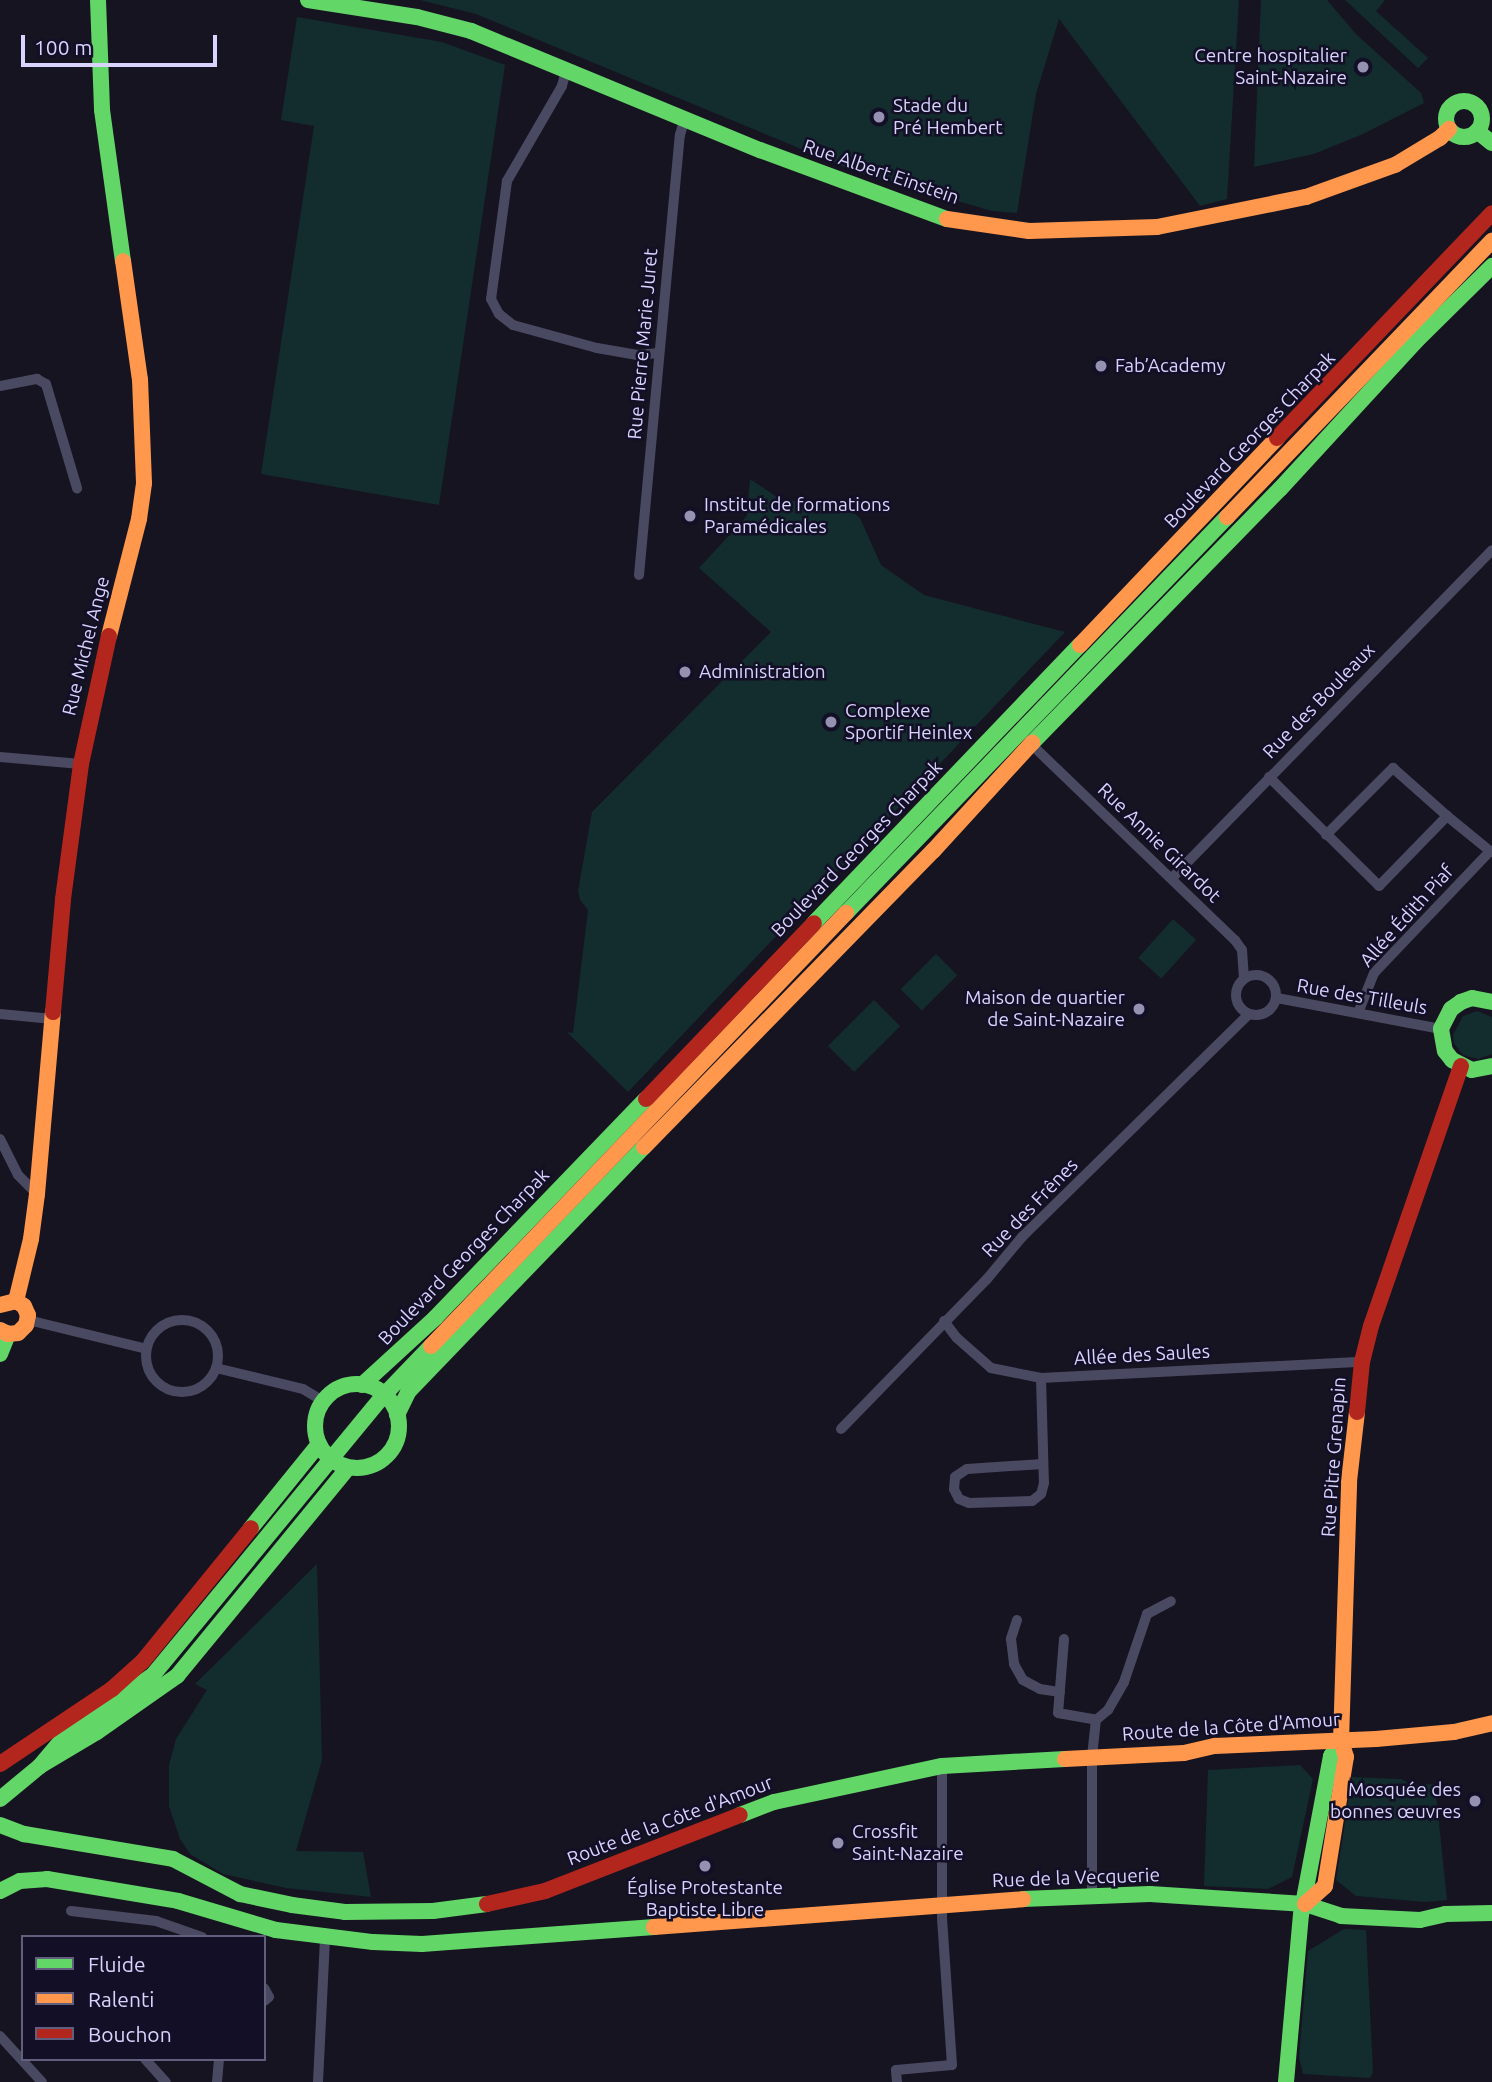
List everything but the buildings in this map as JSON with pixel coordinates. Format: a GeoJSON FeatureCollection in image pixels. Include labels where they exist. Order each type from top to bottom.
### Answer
{"type":"FeatureCollection","features":[{"type":"Feature","properties":{"kind":"main road","name":"Rue Michel Ange"},"geometry":{"type":"LineString","coordinates":[[8,1303],[31,1239],[63,899],[81,764],[94,696],[139,519],[145,451],[140,380],[102,110],[98,0]]}},
{"type":"Feature","properties":{"kind":"main road","name":"Rue Albert Einstein"},"geometry":{"type":"LineString","coordinates":[[308,0],[448,24],[567,68],[903,205],[955,221],[1029,231],[1157,228],[1306,197],[1395,165],[1440,138],[1449,129]]}},
{"type":"Feature","properties":{"kind":"main road"},"geometry":{"type":"LineString","coordinates":[[1464,101],[1474,104],[1481,114],[1477,131],[1462,137],[1449,129],[1447,112],[1454,104],[1464,101]]}},
{"type":"Feature","properties":{"kind":"main road"},"geometry":{"type":"LineString","coordinates":[[1477,131],[1492,143]]}},
{"type":"Feature","properties":{"kind":"main road","name":"Boulevard Georges Charpak"},"geometry":{"type":"LineString","coordinates":[[362,1385],[383,1369],[427,1326],[587,1161],[1492,214]]}},
{"type":"Feature","properties":{"kind":"main road"},"geometry":{"type":"LineString","coordinates":[[40,1766],[65,1736],[153,1675],[384,1395],[1492,241]]}},
{"type":"Feature","properties":{"kind":"main road"},"geometry":{"type":"LineString","coordinates":[[397,1415],[384,1395],[362,1385],[340,1388],[323,1401],[315,1422],[318,1444],[330,1459],[348,1468],[371,1466],[389,1453],[398,1435],[397,1415],[408,1392],[417,1382],[933,851],[1031,744],[1280,489],[1416,341],[1492,266]]}},
{"type":"Feature","properties":{"kind":"main road"},"geometry":{"type":"LineString","coordinates":[[1492,1002],[1472,998],[1461,1002],[1451,1009],[1441,1029],[1445,1051],[1461,1066],[1472,1070],[1492,1066]]}},
{"type":"Feature","properties":{"kind":"main road","name":"Rue Pitre Grenapin"},"geometry":{"type":"LineString","coordinates":[[1305,1904],[1325,1886],[1346,1757],[1341,1741],[1349,1481],[1362,1362],[1371,1326],[1461,1066]]}},
{"type":"Feature","properties":{"kind":"main road"},"geometry":{"type":"LineString","coordinates":[[0,1354],[4,1332],[23,1330],[28,1320],[24,1306],[8,1303]]}},
{"type":"Feature","properties":{"kind":"main road"},"geometry":{"type":"LineString","coordinates":[[0,1765],[112,1689],[143,1661],[318,1444]]}},
{"type":"Feature","properties":{"kind":"main road"},"geometry":{"type":"LineString","coordinates":[[0,1799],[40,1766],[97,1732],[177,1676],[348,1468]]}},
{"type":"Feature","properties":{"kind":"main road","name":"Route de la Côte d'Amour"},"geometry":{"type":"LineString","coordinates":[[0,1825],[24,1834],[173,1859],[240,1894],[292,1905],[345,1912],[433,1911],[495,1903],[545,1891],[774,1802],[942,1766],[1184,1753],[1215,1746],[1341,1741],[1454,1732],[1492,1723]]}},
{"type":"Feature","properties":{"kind":"main road"},"geometry":{"type":"LineString","coordinates":[[33,1742],[65,1736]]}},
{"type":"Feature","properties":{"kind":"main road"},"geometry":{"type":"LineString","coordinates":[[0,1891],[27,1880],[47,1880],[178,1901],[252,1925],[325,1937]]}},
{"type":"Feature","properties":{"kind":"main road","name":"Rue de la Vecquerie"},"geometry":{"type":"LineString","coordinates":[[325,1937],[422,1944],[1092,1894],[1150,1894],[1305,1904],[1341,1916],[1420,1920],[1445,1914],[1492,1913]]}},
{"type":"Feature","properties":{"kind":"main road"},"geometry":{"type":"LineString","coordinates":[[1286,2082],[1296,1955],[1305,1904]]}},
{"type":"Feature","properties":{"kind":"street"},"geometry":{"type":"LineString","coordinates":[[567,68],[562,86],[507,181],[491,299],[499,314],[513,325],[597,348],[637,355],[659,353]]}},
{"type":"Feature","properties":{"kind":"street","name":"Rue Pierre Marie Juret"},"geometry":{"type":"LineString","coordinates":[[639,575],[680,135],[685,118]]}},
{"type":"Feature","properties":{"kind":"street"},"geometry":{"type":"LineString","coordinates":[[0,386],[37,379],[47,384],[77,488]]}},
{"type":"Feature","properties":{"kind":"street","name":"Rue des Bouleaux"},"geometry":{"type":"LineString","coordinates":[[1172,878],[1492,550]]}},
{"type":"Feature","properties":{"kind":"street","name":"Rue Annie Girardot"},"geometry":{"type":"LineString","coordinates":[[1031,744],[1237,944],[1242,950],[1244,978]]}},
{"type":"Feature","properties":{"kind":"street"},"geometry":{"type":"LineString","coordinates":[[0,757],[81,764]]}},
{"type":"Feature","properties":{"kind":"street"},"geometry":{"type":"LineString","coordinates":[[1326,835],[1393,768],[1491,851]]}},
{"type":"Feature","properties":{"kind":"street"},"geometry":{"type":"LineString","coordinates":[[1269,778],[1379,886],[1447,816]]}},
{"type":"Feature","properties":{"kind":"street","name":"Allée Édith Piaf"},"geometry":{"type":"LineString","coordinates":[[1358,1013],[1374,973],[1491,851]]}},
{"type":"Feature","properties":{"kind":"street"},"geometry":{"type":"LineString","coordinates":[[1254,974],[1268,978],[1275,987],[1277,999],[1268,1011],[1249,1014],[1239,1006],[1235,995],[1244,978],[1254,974]]}},
{"type":"Feature","properties":{"kind":"street","name":"Rue des Tilleuls"},"geometry":{"type":"LineString","coordinates":[[1277,999],[1441,1029]]}},
{"type":"Feature","properties":{"kind":"street"},"geometry":{"type":"LineString","coordinates":[[0,1014],[53,1019]]}},
{"type":"Feature","properties":{"kind":"street","name":"Rue des Frênes"},"geometry":{"type":"LineString","coordinates":[[841,1429],[1032,1228],[1249,1014]]}},
{"type":"Feature","properties":{"kind":"street"},"geometry":{"type":"LineString","coordinates":[[0,1139],[18,1175],[37,1194]]}},
{"type":"Feature","properties":{"kind":"street"},"geometry":{"type":"LineString","coordinates":[[28,1320],[147,1349]]}},
{"type":"Feature","properties":{"kind":"street"},"geometry":{"type":"LineString","coordinates":[[185,1320],[196,1323],[213,1337],[218,1357],[216,1368],[203,1385],[183,1392],[172,1390],[162,1386],[149,1370],[147,1349],[151,1339],[165,1325],[185,1320]]}},
{"type":"Feature","properties":{"kind":"street","name":"Allée des Saules"},"geometry":{"type":"LineString","coordinates":[[944,1321],[957,1338],[991,1368],[1041,1378],[1362,1362]]}},
{"type":"Feature","properties":{"kind":"street"},"geometry":{"type":"LineString","coordinates":[[216,1368],[303,1389],[323,1401]]}},
{"type":"Feature","properties":{"kind":"street"},"geometry":{"type":"LineString","coordinates":[[1041,1378],[1043,1464],[1041,1494],[1032,1500],[969,1503],[959,1499],[954,1489],[956,1477],[967,1469],[1043,1464]]}},
{"type":"Feature","properties":{"kind":"street"},"geometry":{"type":"LineString","coordinates":[[1092,1894],[1092,1757],[1096,1720],[1108,1710],[1124,1682],[1147,1614],[1171,1601]]}},
{"type":"Feature","properties":{"kind":"street"},"geometry":{"type":"LineString","coordinates":[[1017,1620],[1011,1639],[1014,1664],[1023,1680],[1040,1689],[1060,1692]]}},
{"type":"Feature","properties":{"kind":"street"},"geometry":{"type":"LineString","coordinates":[[1064,1639],[1058,1713],[1096,1720]]}},
{"type":"Feature","properties":{"kind":"street"},"geometry":{"type":"LineString","coordinates":[[897,2082],[896,2070],[952,2065],[942,1905],[942,1766]]}},
{"type":"Feature","properties":{"kind":"street"},"geometry":{"type":"LineString","coordinates":[[71,1911],[156,1921],[196,1935]]}},
{"type":"Feature","properties":{"kind":"street"},"geometry":{"type":"LineString","coordinates":[[318,2082],[325,1937]]}},
{"type":"Feature","properties":{"kind":"street"},"geometry":{"type":"LineString","coordinates":[[0,2036],[21,2059]]}},
{"type":"Feature","properties":{"kind":"street"},"geometry":{"type":"LineString","coordinates":[[23,2061],[42,2082]]}},
{"type":"Feature","properties":{"kind":"street"},"geometry":{"type":"LineString","coordinates":[[147,2061],[166,2082]]}},
{"type":"Feature","properties":{"kind":"street"},"geometry":{"type":"LineString","coordinates":[[217,2082],[219,2061]]}},
{"type":"Feature","properties":{"kind":"green space","name":"Stade du Pré Hembert"},"geometry":{"type":"Polygon","coordinates":[[[420,0],[1239,0],[1227,199],[1200,206],[1059,19],[1036,94],[1017,213],[992,211],[854,171],[476,14],[420,0]]]}},
{"type":"Feature","properties":{"kind":"green space"},"geometry":{"type":"Polygon","coordinates":[[[1261,0],[1327,0],[1356,34],[1421,93],[1424,103],[1363,134],[1314,154],[1254,167],[1261,0]]]}},
{"type":"Feature","properties":{"kind":"green space"},"geometry":{"type":"Polygon","coordinates":[[[1345,0],[1385,0],[1376,11],[1428,58],[1418,68],[1345,0]]]}},
{"type":"Feature","properties":{"kind":"green space"},"geometry":{"type":"Polygon","coordinates":[[[297,17],[442,42],[505,65],[439,505],[261,474],[314,126],[281,120],[297,17]]]}},
{"type":"Feature","properties":{"kind":"green space","name":"Complexe Sportif Heinlex"},"geometry":{"type":"Polygon","coordinates":[[[750,479],[783,501],[838,501],[860,518],[881,565],[924,595],[1065,632],[628,1092],[567,1032],[573,1033],[588,910],[580,900],[578,891],[592,812],[771,632],[699,568],[747,516],[750,479]]]}},
{"type":"Feature","properties":{"kind":"green space"},"geometry":{"type":"Polygon","coordinates":[[[1173,919],[1196,940],[1161,978],[1138,958],[1173,919]]]}},
{"type":"Feature","properties":{"kind":"green space"},"geometry":{"type":"Polygon","coordinates":[[[936,954],[957,975],[922,1011],[901,989],[936,954]]]}},
{"type":"Feature","properties":{"kind":"green space"},"geometry":{"type":"Polygon","coordinates":[[[874,1000],[900,1026],[854,1072],[828,1046],[874,1000]]]}},
{"type":"Feature","properties":{"kind":"green space"},"geometry":{"type":"Polygon","coordinates":[[[1477,1011],[1492,1017],[1492,1054],[1478,1059],[1463,1055],[1454,1043],[1453,1035],[1463,1016],[1477,1011]]]}},
{"type":"Feature","properties":{"kind":"green space"},"geometry":{"type":"Polygon","coordinates":[[[317,1564],[322,1760],[296,1851],[363,1852],[371,1897],[286,1888],[223,1874],[190,1854],[180,1839],[169,1806],[169,1765],[176,1739],[207,1690],[195,1684],[317,1564]]]}},
{"type":"Feature","properties":{"kind":"green space"},"geometry":{"type":"Polygon","coordinates":[[[1300,1765],[1313,1779],[1292,1877],[1268,1889],[1204,1886],[1208,1770],[1300,1765]]]}},
{"type":"Feature","properties":{"kind":"green space"},"geometry":{"type":"Polygon","coordinates":[[[1352,1777],[1401,1779],[1412,1785],[1435,1784],[1447,1900],[1425,1902],[1356,1896],[1336,1880],[1352,1777]]]}},
{"type":"Feature","properties":{"kind":"green space"},"geometry":{"type":"Polygon","coordinates":[[[1344,1929],[1366,1930],[1373,2072],[1370,2078],[1303,2074],[1299,2057],[1308,1951],[1344,1929]]]}},
{"type":"Feature","properties":{"kind":"traffic: fast"},"geometry":{"type":"LineString","coordinates":[[98,0],[102,110],[123,261]]}},
{"type":"Feature","properties":{"kind":"traffic: fast"},"geometry":{"type":"LineString","coordinates":[[308,0],[417,17],[471,31],[760,150],[947,219]]}},
{"type":"Feature","properties":{"kind":"traffic: fast"},"geometry":{"type":"LineString","coordinates":[[1464,101],[1477,106],[1482,119],[1477,132],[1464,137],[1451,132],[1446,119],[1451,106],[1464,101]]}},
{"type":"Feature","properties":{"kind":"traffic: fast"},"geometry":{"type":"LineString","coordinates":[[1477,131],[1492,143]]}},
{"type":"Feature","properties":{"kind":"traffic: fast"},"geometry":{"type":"LineString","coordinates":[[1032,743],[1280,489],[1416,341],[1492,266]]}},
{"type":"Feature","properties":{"kind":"traffic: fast"},"geometry":{"type":"LineString","coordinates":[[846,913],[1227,517]]}},
{"type":"Feature","properties":{"kind":"traffic: fast"},"geometry":{"type":"LineString","coordinates":[[814,923],[1080,645]]}},
{"type":"Feature","properties":{"kind":"traffic: fast"},"geometry":{"type":"LineString","coordinates":[[1492,1002],[1472,998],[1461,1002],[1451,1009],[1441,1029],[1445,1051],[1452,1060],[1472,1070],[1492,1066]]}},
{"type":"Feature","properties":{"kind":"traffic: fast"},"geometry":{"type":"LineString","coordinates":[[362,1385],[435,1318],[646,1099]]}},
{"type":"Feature","properties":{"kind":"traffic: fast"},"geometry":{"type":"LineString","coordinates":[[397,1415],[408,1392],[644,1147]]}},
{"type":"Feature","properties":{"kind":"traffic: fast"},"geometry":{"type":"LineString","coordinates":[[0,1354],[8,1334]]}},
{"type":"Feature","properties":{"kind":"traffic: fast"},"geometry":{"type":"LineString","coordinates":[[40,1766],[65,1736],[153,1675],[384,1395],[431,1346]]}},
{"type":"Feature","properties":{"kind":"traffic: fast"},"geometry":{"type":"LineString","coordinates":[[357,1384],[373,1387],[387,1396],[396,1410],[399,1426],[396,1442],[387,1456],[373,1465],[357,1468],[341,1465],[327,1456],[318,1442],[315,1426],[318,1410],[327,1396],[341,1387],[357,1384]]}},
{"type":"Feature","properties":{"kind":"traffic: fast"},"geometry":{"type":"LineString","coordinates":[[251,1528],[319,1444]]}},
{"type":"Feature","properties":{"kind":"traffic: fast"},"geometry":{"type":"LineString","coordinates":[[0,1799],[40,1766],[97,1732],[177,1676],[348,1468]]}},
{"type":"Feature","properties":{"kind":"traffic: fast"},"geometry":{"type":"LineString","coordinates":[[1286,2082],[1301,1915],[1331,1756],[1341,1741]]}},
{"type":"Feature","properties":{"kind":"traffic: fast"},"geometry":{"type":"LineString","coordinates":[[740,1815],[774,1802],[942,1766],[1065,1759]]}},
{"type":"Feature","properties":{"kind":"traffic: fast"},"geometry":{"type":"LineString","coordinates":[[0,1825],[24,1834],[173,1859],[240,1894],[292,1905],[345,1912],[433,1911],[487,1904]]}},
{"type":"Feature","properties":{"kind":"traffic: fast"},"geometry":{"type":"LineString","coordinates":[[0,1891],[20,1881],[47,1879],[178,1901],[276,1930],[373,1942],[422,1944],[654,1927]]}},
{"type":"Feature","properties":{"kind":"traffic: fast"},"geometry":{"type":"LineString","coordinates":[[1023,1899],[1150,1894],[1305,1904],[1341,1916],[1420,1920],[1445,1914],[1492,1913]]}},
{"type":"Feature","properties":{"kind":"traffic: slow"},"geometry":{"type":"LineString","coordinates":[[947,219],[1029,231],[1157,227],[1306,197],[1395,165],[1440,138],[1449,129]]}},
{"type":"Feature","properties":{"kind":"traffic: slow"},"geometry":{"type":"LineString","coordinates":[[1227,517],[1492,241]]}},
{"type":"Feature","properties":{"kind":"traffic: slow"},"geometry":{"type":"LineString","coordinates":[[109,636],[139,519],[144,483],[140,380],[123,261]]}},
{"type":"Feature","properties":{"kind":"traffic: slow"},"geometry":{"type":"LineString","coordinates":[[1080,645],[1277,438]]}},
{"type":"Feature","properties":{"kind":"traffic: slow"},"geometry":{"type":"LineString","coordinates":[[644,1147],[933,851],[1032,743]]}},
{"type":"Feature","properties":{"kind":"traffic: slow"},"geometry":{"type":"LineString","coordinates":[[431,1346],[846,913]]}},
{"type":"Feature","properties":{"kind":"traffic: slow"},"geometry":{"type":"LineString","coordinates":[[16,1301],[31,1239],[37,1194],[53,1012]]}},
{"type":"Feature","properties":{"kind":"traffic: slow"},"geometry":{"type":"LineString","coordinates":[[0,1305],[16,1301],[24,1306],[28,1315],[26,1325],[18,1333],[8,1334],[0,1330]]}},
{"type":"Feature","properties":{"kind":"traffic: slow"},"geometry":{"type":"LineString","coordinates":[[1305,1904],[1325,1886],[1346,1757],[1341,1741],[1349,1481],[1357,1412]]}},
{"type":"Feature","properties":{"kind":"traffic: slow"},"geometry":{"type":"LineString","coordinates":[[1065,1759],[1184,1753],[1215,1746],[1376,1739],[1454,1732],[1492,1723]]}},
{"type":"Feature","properties":{"kind":"traffic: slow"},"geometry":{"type":"LineString","coordinates":[[654,1927],[1023,1899]]}},
{"type":"Feature","properties":{"kind":"traffic: jam"},"geometry":{"type":"LineString","coordinates":[[1277,438],[1492,213]]}},
{"type":"Feature","properties":{"kind":"traffic: jam"},"geometry":{"type":"LineString","coordinates":[[53,1012],[63,899],[81,764],[109,636]]}},
{"type":"Feature","properties":{"kind":"traffic: jam"},"geometry":{"type":"LineString","coordinates":[[646,1099],[814,923]]}},
{"type":"Feature","properties":{"kind":"traffic: jam"},"geometry":{"type":"LineString","coordinates":[[1357,1412],[1362,1362],[1371,1326],[1461,1066]]}},
{"type":"Feature","properties":{"kind":"traffic: jam"},"geometry":{"type":"LineString","coordinates":[[0,1764],[112,1689],[143,1661],[251,1528]]}},
{"type":"Feature","properties":{"kind":"traffic: jam"},"geometry":{"type":"LineString","coordinates":[[487,1904],[545,1891],[740,1815]]}},
{"type":"Feature","properties":{"kind":"place","name":"Centre hospitalier Saint-Nazaire"},"geometry":{"type":"Point","coordinates":[1363,67]}},
{"type":"Feature","properties":{"kind":"place","name":"Stade du Pré Hembert"},"geometry":{"type":"Point","coordinates":[879,117]}},
{"type":"Feature","properties":{"kind":"place","name":"Fab’Academy"},"geometry":{"type":"Point","coordinates":[1101,366]}},
{"type":"Feature","properties":{"kind":"place","name":"Institut de formations Paramédicales"},"geometry":{"type":"Point","coordinates":[690,516]}},
{"type":"Feature","properties":{"kind":"place","name":"Administration"},"geometry":{"type":"Point","coordinates":[685,672]}},
{"type":"Feature","properties":{"kind":"place","name":"Complexe Sportif Heinlex"},"geometry":{"type":"Point","coordinates":[831,722]}},
{"type":"Feature","properties":{"kind":"place","name":"Maison de quartier de Saint-Nazaire"},"geometry":{"type":"Point","coordinates":[1139,1009]}},
{"type":"Feature","properties":{"kind":"place","name":"Mosquée des bonnes œuvres"},"geometry":{"type":"Point","coordinates":[1475,1801]}},
{"type":"Feature","properties":{"kind":"place","name":"Crossfit Saint-Nazaire"},"geometry":{"type":"Point","coordinates":[838,1843]}},
{"type":"Feature","properties":{"kind":"place","name":"Église Protestante Baptiste Libre"},"geometry":{"type":"Point","coordinates":[705,1866]}}]}
